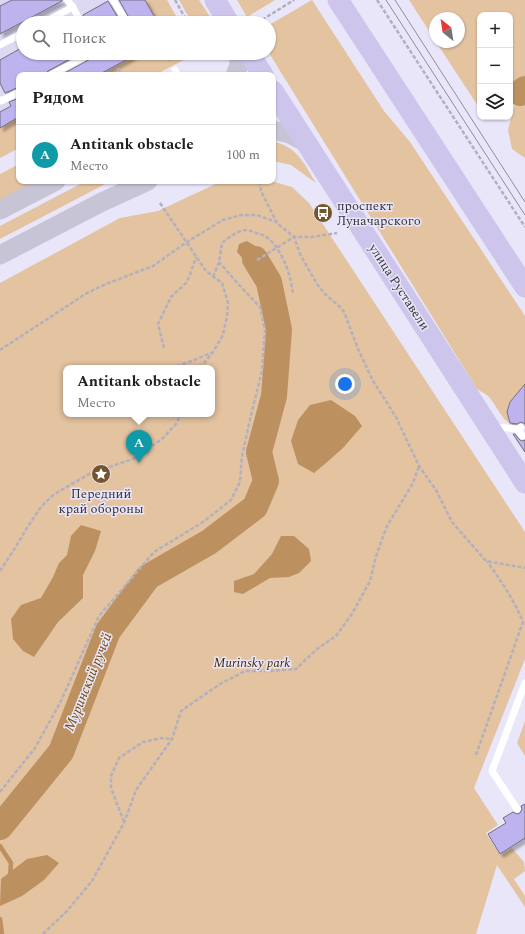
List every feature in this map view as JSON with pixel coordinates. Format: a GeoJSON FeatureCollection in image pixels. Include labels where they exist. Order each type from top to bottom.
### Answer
{"type":"FeatureCollection","features":[{"type":"Feature","properties":{"kind":"main road"},"geometry":{"type":"LineString","coordinates":[[215,0],[225,16]]}},
{"type":"Feature","properties":{"kind":"main road"},"geometry":{"type":"LineString","coordinates":[[338,0],[525,287]]}},
{"type":"Feature","properties":{"kind":"main road"},"geometry":{"type":"LineString","coordinates":[[236,72],[239,65],[239,60]]}},
{"type":"Feature","properties":{"kind":"main road"},"geometry":{"type":"LineString","coordinates":[[253,60],[261,72]]}},
{"type":"Feature","properties":{"kind":"main road","name":"улица Руставели"},"geometry":{"type":"LineString","coordinates":[[276,96],[525,483]]}},
{"type":"Feature","properties":{"kind":"main road"},"geometry":{"type":"LineString","coordinates":[[276,131],[290,134],[306,143]]}},
{"type":"Feature","properties":{"kind":"main road"},"geometry":{"type":"LineString","coordinates":[[0,210],[50,184]]}},
{"type":"Feature","properties":{"kind":"main road"},"geometry":{"type":"LineString","coordinates":[[0,255],[102,202],[141,184]]}},
{"type":"Feature","properties":{"kind":"lane"},"geometry":{"type":"LineString","coordinates":[[67,0],[78,16]]}},
{"type":"Feature","properties":{"kind":"lane"},"geometry":{"type":"LineString","coordinates":[[113,0],[123,16]]}},
{"type":"Feature","properties":{"kind":"lane"},"geometry":{"type":"LineString","coordinates":[[56,16],[73,7]]}},
{"type":"Feature","properties":{"kind":"lane"},"geometry":{"type":"LineString","coordinates":[[0,45],[16,37]]}},
{"type":"Feature","properties":{"kind":"lane"},"geometry":{"type":"LineString","coordinates":[[56,72],[79,60]]}},
{"type":"Feature","properties":{"kind":"lane"},"geometry":{"type":"LineString","coordinates":[[0,100],[1,101],[16,94]]}},
{"type":"Feature","properties":{"kind":"lane"},"geometry":{"type":"LineString","coordinates":[[488,427],[520,428],[522,436]]}},
{"type":"Feature","properties":{"kind":"lane"},"geometry":{"type":"LineString","coordinates":[[517,809],[492,771],[525,683]]}},
{"type":"Feature","properties":{"kind":"path"},"geometry":{"type":"LineString","coordinates":[[175,0],[184,16]]}},
{"type":"Feature","properties":{"kind":"path"},"geometry":{"type":"LineString","coordinates":[[268,16],[294,0]]}},
{"type":"Feature","properties":{"kind":"path"},"geometry":{"type":"LineString","coordinates":[[377,0],[525,228]]}},
{"type":"Feature","properties":{"kind":"path"},"geometry":{"type":"LineString","coordinates":[[118,68],[120,72]]}},
{"type":"Feature","properties":{"kind":"path"},"geometry":{"type":"LineString","coordinates":[[260,184],[261,191],[277,223]]}},
{"type":"Feature","properties":{"kind":"path"},"geometry":{"type":"LineString","coordinates":[[160,202],[206,272],[222,283],[228,303],[223,335],[213,352],[202,365]]}},
{"type":"Feature","properties":{"kind":"path"},"geometry":{"type":"LineString","coordinates":[[0,350],[87,293],[153,266],[186,242],[223,220],[241,215],[257,215],[277,223],[294,237],[301,256],[317,284],[344,312],[370,375],[396,417],[419,466],[436,490],[452,522],[486,561],[504,585],[523,622],[476,755]]}},
{"type":"Feature","properties":{"kind":"path"},"geometry":{"type":"LineString","coordinates":[[213,277],[219,262],[222,243],[234,234],[247,230],[261,234],[269,239],[276,248],[289,274],[293,294]]}},
{"type":"Feature","properties":{"kind":"path"},"geometry":{"type":"LineString","coordinates":[[257,260],[294,237],[312,238],[337,233]]}},
{"type":"Feature","properties":{"kind":"path"},"geometry":{"type":"LineString","coordinates":[[164,348],[158,324],[171,298],[186,283],[196,257]]}},
{"type":"Feature","properties":{"kind":"path"},"geometry":{"type":"LineString","coordinates":[[0,792],[35,748],[60,703],[99,616],[154,552],[204,522],[231,500],[240,482],[242,456],[250,415],[262,371],[265,330],[260,307],[219,262]]}},
{"type":"Feature","properties":{"kind":"path"},"geometry":{"type":"LineString","coordinates":[[180,365],[213,352]]}},
{"type":"Feature","properties":{"kind":"path"},"geometry":{"type":"LineString","coordinates":[[0,571],[41,507],[53,495],[89,474],[133,458],[162,439],[176,424],[180,417]]}},
{"type":"Feature","properties":{"kind":"path"},"geometry":{"type":"LineString","coordinates":[[43,934],[66,912],[92,881],[124,823],[136,790],[172,739],[181,711],[220,684],[245,671],[296,669],[317,649],[336,636],[352,614],[370,581],[376,556],[387,526],[413,483],[419,466]]}},
{"type":"Feature","properties":{"kind":"path"},"geometry":{"type":"LineString","coordinates":[[486,561],[525,568]]}},
{"type":"Feature","properties":{"kind":"path"},"geometry":{"type":"LineString","coordinates":[[124,823],[111,788],[112,776],[119,758],[143,742],[162,738],[172,739]]}},
{"type":"Feature","properties":{"kind":"shaded area"},"geometry":{"type":"Polygon","coordinates":[[[0,0],[145,0],[154,16],[16,16],[16,60],[126,60],[104,72],[16,72],[16,119],[0,128],[0,0]]]}},
{"type":"Feature","properties":{"kind":"shaded area"},"geometry":{"type":"Polygon","coordinates":[[[247,241],[257,247],[262,254],[269,273],[269,282],[251,268],[237,252],[239,244],[247,241]]]}},
{"type":"Feature","properties":{"kind":"shaded area"},"geometry":{"type":"Polygon","coordinates":[[[331,400],[355,416],[362,426],[343,448],[314,473],[298,464],[291,441],[298,420],[310,405],[331,400]]]}},
{"type":"Feature","properties":{"kind":"shaded area"},"geometry":{"type":"Polygon","coordinates":[[[81,525],[101,531],[95,551],[83,575],[83,598],[58,622],[34,657],[23,651],[13,639],[11,619],[21,605],[41,598],[59,563],[67,555],[71,536],[81,525]]]}},
{"type":"Feature","properties":{"kind":"shaded area"},"geometry":{"type":"Polygon","coordinates":[[[281,536],[294,536],[309,549],[311,561],[299,573],[289,577],[270,578],[243,594],[234,592],[234,581],[254,574],[272,554],[281,536]]]}},
{"type":"Feature","properties":{"kind":"shaded area"},"geometry":{"type":"Polygon","coordinates":[[[47,855],[59,863],[44,880],[22,896],[0,906],[1,879],[27,859],[47,855]]]}},
{"type":"Feature","properties":{"kind":"green space"},"geometry":{"type":"Polygon","coordinates":[[[145,0],[167,0],[176,16],[154,16],[145,0]]]}},
{"type":"Feature","properties":{"kind":"green space"},"geometry":{"type":"Polygon","coordinates":[[[179,0],[199,0],[209,16],[188,16],[179,0]]]}},
{"type":"Feature","properties":{"kind":"green space"},"geometry":{"type":"Polygon","coordinates":[[[237,0],[275,0],[249,16],[246,16],[237,0]]]}},
{"type":"Feature","properties":{"kind":"green space"},"geometry":{"type":"Polygon","coordinates":[[[312,0],[384,111],[410,142],[525,316],[525,392],[524,390],[515,396],[508,406],[509,421],[511,420],[515,425],[503,418],[491,399],[477,389],[273,60],[276,60],[276,21],[312,0]]]}},
{"type":"Feature","properties":{"kind":"green space"},"geometry":{"type":"Polygon","coordinates":[[[409,0],[525,0],[525,89],[513,97],[513,12],[477,12],[477,104],[440,48],[465,48],[465,12],[429,12],[429,31],[409,0]]]}},
{"type":"Feature","properties":{"kind":"green space"},"geometry":{"type":"Polygon","coordinates":[[[126,60],[183,60],[161,72],[104,72],[126,60]]]}},
{"type":"Feature","properties":{"kind":"green space"},"geometry":{"type":"Polygon","coordinates":[[[525,94],[525,158],[512,149],[508,130],[510,120],[513,120],[514,106],[525,94]]]}},
{"type":"Feature","properties":{"kind":"green space"},"geometry":{"type":"Polygon","coordinates":[[[16,119],[16,150],[0,158],[0,128],[16,119]]]}},
{"type":"Feature","properties":{"kind":"green space"},"geometry":{"type":"Polygon","coordinates":[[[276,142],[288,148],[299,157],[316,183],[291,165],[276,162],[276,142]]]}},
{"type":"Feature","properties":{"kind":"green space"},"geometry":{"type":"Polygon","coordinates":[[[16,166],[16,184],[32,184],[0,201],[0,174],[16,166]]]}},
{"type":"Feature","properties":{"kind":"green space","name":"Murinsky park"},"geometry":{"type":"Polygon","coordinates":[[[276,182],[292,187],[309,203],[525,532],[525,659],[474,788],[498,825],[486,833],[500,855],[512,848],[524,862],[525,871],[514,879],[525,896],[525,907],[497,865],[476,934],[0,934],[0,283],[120,218],[158,211],[216,184],[276,184],[276,182]]]}},
{"type":"Feature","properties":{"kind":"green space"},"geometry":{"type":"Polygon","coordinates":[[[80,184],[105,184],[0,239],[0,226],[80,184]]]}},
{"type":"Feature","properties":{"kind":"green space"},"geometry":{"type":"Polygon","coordinates":[[[525,721],[525,756],[517,743],[525,721]]]}},
{"type":"Feature","properties":{"kind":"building"},"geometry":{"type":"Polygon","coordinates":[[[12,0],[62,0],[34,16],[16,16],[16,25],[0,34],[0,6],[12,0]]]}},
{"type":"Feature","properties":{"kind":"building"},"geometry":{"type":"Polygon","coordinates":[[[119,0],[145,0],[154,16],[128,16],[119,0]]]}},
{"type":"Feature","properties":{"kind":"building"},"geometry":{"type":"Polygon","coordinates":[[[108,1],[117,16],[83,16],[108,1]]]}},
{"type":"Feature","properties":{"kind":"building"},"geometry":{"type":"Polygon","coordinates":[[[16,51],[16,60],[68,60],[47,72],[16,72],[16,88],[5,93],[0,83],[0,60],[16,51]]]}},
{"type":"Feature","properties":{"kind":"building"},"geometry":{"type":"Polygon","coordinates":[[[88,60],[126,60],[104,72],[66,72],[88,60]]]}},
{"type":"Feature","properties":{"kind":"building"},"geometry":{"type":"Polygon","coordinates":[[[16,99],[16,119],[0,128],[0,112],[11,106],[9,102],[16,99]]]}},
{"type":"Feature","properties":{"kind":"building"},"geometry":{"type":"Polygon","coordinates":[[[525,384],[525,424],[521,422],[517,424],[510,423],[507,412],[510,402],[525,384]]]}},
{"type":"Feature","properties":{"kind":"building"},"geometry":{"type":"Polygon","coordinates":[[[513,434],[515,434],[522,441],[525,440],[525,452],[513,434]]]}},
{"type":"Feature","properties":{"kind":"building"},"geometry":{"type":"Polygon","coordinates":[[[525,804],[525,838],[500,854],[488,834],[506,823],[503,818],[513,812],[517,814],[520,813],[522,809],[521,806],[525,804]]]}},
{"type":"Feature","properties":{"kind":"waterway","name":"Муринский ручей"},"geometry":{"type":"LineString","coordinates":[[520,93],[525,89]]}},
{"type":"Feature","properties":{"kind":"waterway","name":"Муринский ручей"},"geometry":{"type":"LineString","coordinates":[[0,827],[61,752],[108,631],[148,577],[209,542],[255,507],[266,481],[259,452],[274,396],[279,330],[269,282],[255,259]]}},
{"type":"Feature","properties":{"kind":"waterway"},"geometry":{"type":"LineString","coordinates":[[0,846],[11,863],[10,876]]}},
{"type":"Feature","properties":{"kind":"waterway"},"geometry":{"type":"LineString","coordinates":[[0,919],[2,934]]}},
{"type":"Feature","properties":{"kind":"tram line"},"geometry":{"type":"LineString","coordinates":[[386,0],[525,215]]}},
{"type":"Feature","properties":{"kind":"tram line"},"geometry":{"type":"LineString","coordinates":[[395,0],[525,202]]}},
{"type":"Feature","properties":{"kind":"place","name":"проспект Луначарского"},"geometry":{"type":"Point","coordinates":[323,213]}},
{"type":"Feature","properties":{"kind":"place","name":"Antitank obstacle"},"geometry":{"type":"Point","coordinates":[139,463]}},
{"type":"Feature","properties":{"kind":"place","name":"Передний край обороны"},"geometry":{"type":"Point","coordinates":[101,474]}}]}
